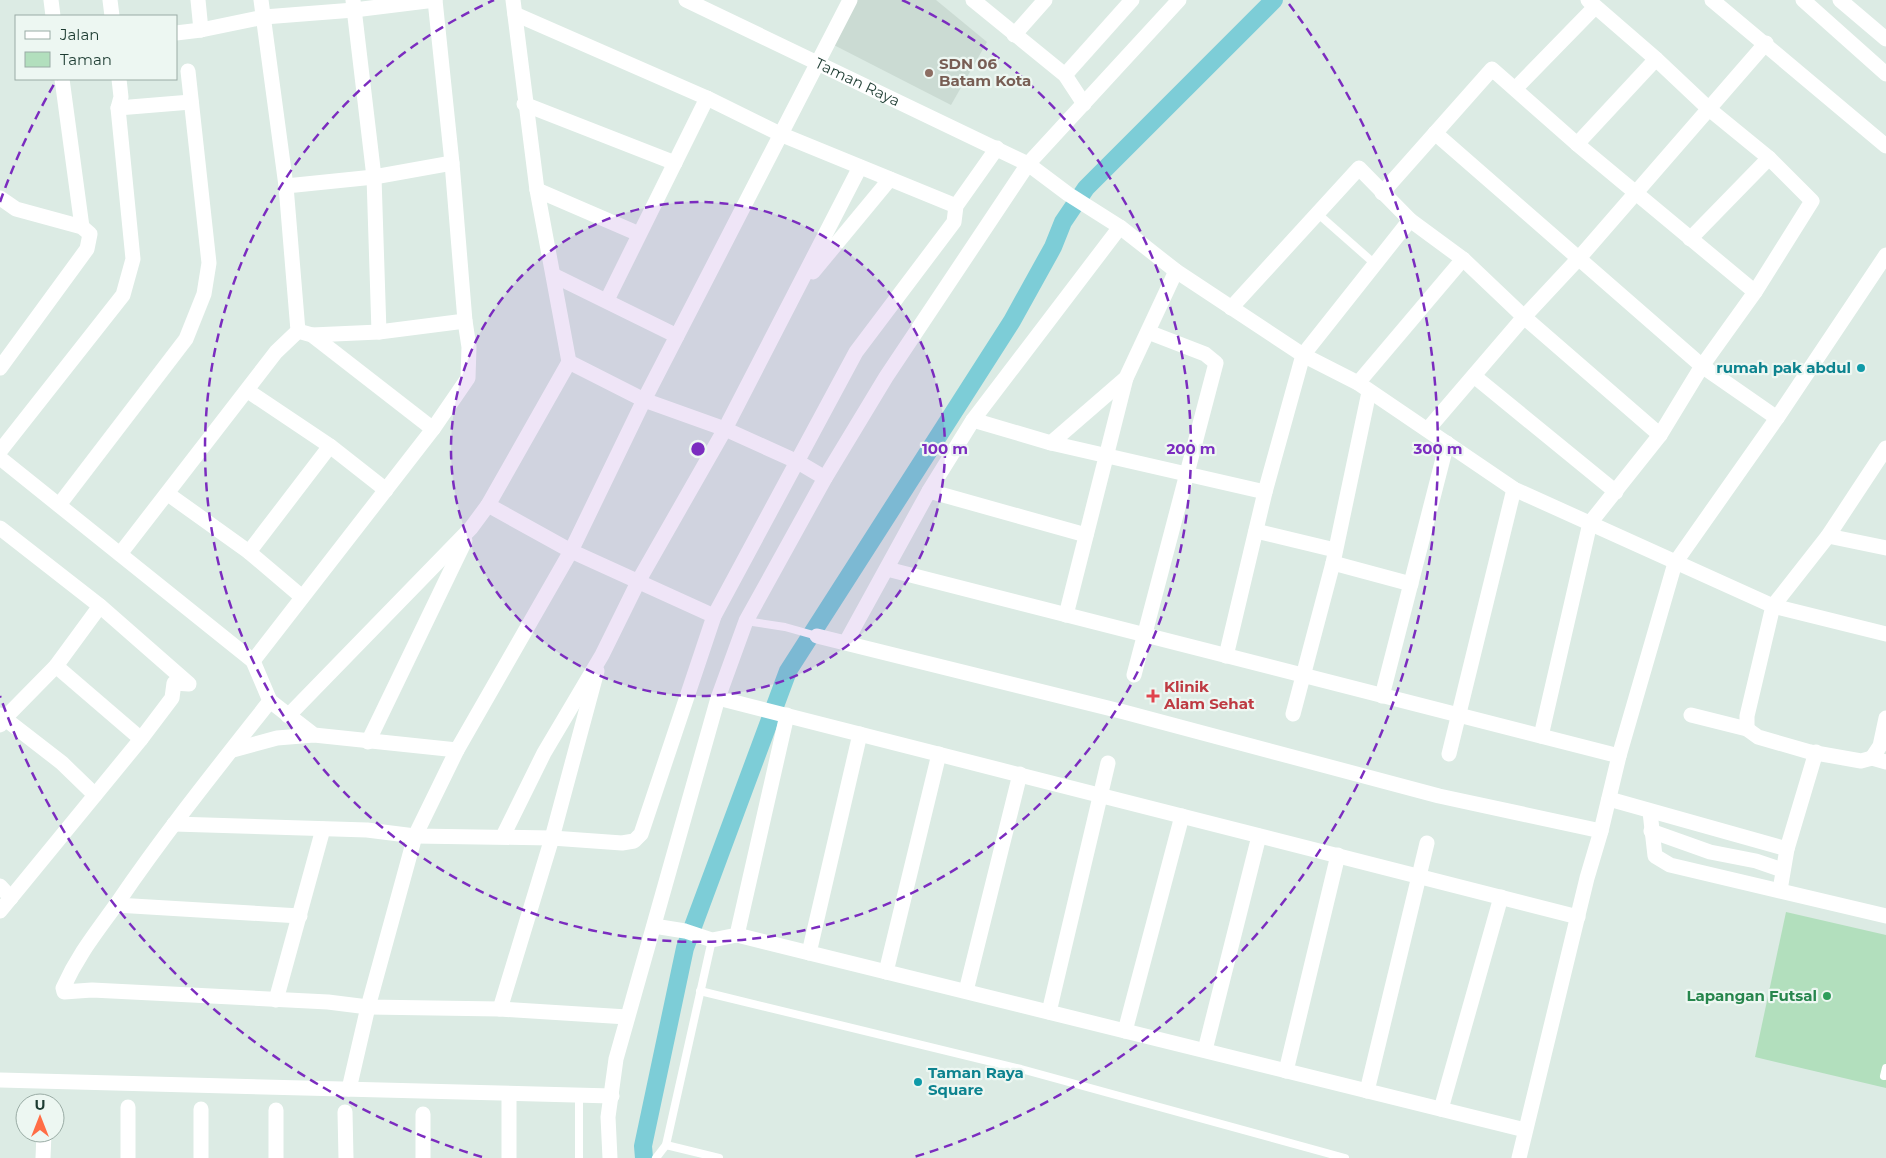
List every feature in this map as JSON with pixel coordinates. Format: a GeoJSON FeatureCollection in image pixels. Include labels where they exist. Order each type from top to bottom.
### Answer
{"type":"FeatureCollection","features":[{"type":"Feature","properties":{"kind":"street"},"geometry":{"type":"LineString","coordinates":[[51,0],[53,15]]}},
{"type":"Feature","properties":{"kind":"street"},"geometry":{"type":"LineString","coordinates":[[110,0],[112,15]]}},
{"type":"Feature","properties":{"kind":"street"},"geometry":{"type":"LineString","coordinates":[[198,0],[201,30]]}},
{"type":"Feature","properties":{"kind":"street"},"geometry":{"type":"LineString","coordinates":[[262,0],[305,333],[433,429]]}},
{"type":"Feature","properties":{"kind":"street"},"geometry":{"type":"LineString","coordinates":[[178,33],[264,17],[354,5],[435,0],[469,347],[468,378],[433,429],[253,661]]}},
{"type":"Feature","properties":{"kind":"street","name":"Taman Raya"},"geometry":{"type":"LineString","coordinates":[[686,0],[1028,164],[1068,194],[1120,227],[1176,271],[1231,308],[1303,355],[1364,387],[1514,489],[1773,606],[1886,634]]}},
{"type":"Feature","properties":{"kind":"street"},"geometry":{"type":"LineString","coordinates":[[349,1089],[368,1007],[415,836],[458,750],[571,550],[676,336],[850,0]]}},
{"type":"Feature","properties":{"kind":"street"},"geometry":{"type":"LineString","coordinates":[[973,0],[1014,35],[1066,75],[1084,104]]}},
{"type":"Feature","properties":{"kind":"street"},"geometry":{"type":"LineString","coordinates":[[1014,35],[1045,0]]}},
{"type":"Feature","properties":{"kind":"street"},"geometry":{"type":"LineString","coordinates":[[1066,75],[1132,0]]}},
{"type":"Feature","properties":{"kind":"street"},"geometry":{"type":"LineString","coordinates":[[610,1158],[608,1118],[616,1059],[718,698],[746,621],[825,478],[886,377],[1028,164],[1179,0]]}},
{"type":"Feature","properties":{"kind":"street"},"geometry":{"type":"LineString","coordinates":[[1712,0],[1766,43],[1886,146]]}},
{"type":"Feature","properties":{"kind":"street"},"geometry":{"type":"LineString","coordinates":[[1804,0],[1886,74]]}},
{"type":"Feature","properties":{"kind":"street"},"geometry":{"type":"LineString","coordinates":[[1840,0],[1886,39]]}},
{"type":"Feature","properties":{"kind":"street"},"geometry":{"type":"LineString","coordinates":[[1516,88],[1592,4],[1656,58],[1710,109],[1769,158],[1812,201],[1755,292],[1702,366],[1660,435],[1590,523],[1541,736]]}},
{"type":"Feature","properties":{"kind":"street"},"geometry":{"type":"LineString","coordinates":[[354,5],[374,177],[379,332]]}},
{"type":"Feature","properties":{"kind":"street"},"geometry":{"type":"LineString","coordinates":[[514,7],[780,134],[956,206]]}},
{"type":"Feature","properties":{"kind":"street"},"geometry":{"type":"LineString","coordinates":[[288,716],[471,528],[488,505],[569,362],[555,276],[537,190],[524,104],[514,7]]}},
{"type":"Feature","properties":{"kind":"street"},"geometry":{"type":"LineString","coordinates":[[1428,429],[1524,317],[1580,257],[1766,43]]}},
{"type":"Feature","properties":{"kind":"street"},"geometry":{"type":"LineString","coordinates":[[1578,144],[1656,58]]}},
{"type":"Feature","properties":{"kind":"street"},"geometry":{"type":"LineString","coordinates":[[1382,193],[1492,69],[1690,239],[1755,292]]}},
{"type":"Feature","properties":{"kind":"street"},"geometry":{"type":"LineString","coordinates":[[60,505],[186,339],[204,294],[209,262],[188,71]]}},
{"type":"Feature","properties":{"kind":"street"},"geometry":{"type":"LineString","coordinates":[[62,80],[82,227]]}},
{"type":"Feature","properties":{"kind":"street"},"geometry":{"type":"LineString","coordinates":[[0,451],[123,295],[133,259],[118,108],[121,97],[119,80]]}},
{"type":"Feature","properties":{"kind":"street"},"geometry":{"type":"LineString","coordinates":[[607,300],[707,98]]}},
{"type":"Feature","properties":{"kind":"street"},"geometry":{"type":"LineString","coordinates":[[118,108],[192,102]]}},
{"type":"Feature","properties":{"kind":"street"},"geometry":{"type":"LineString","coordinates":[[524,104],[675,163]]}},
{"type":"Feature","properties":{"kind":"street"},"geometry":{"type":"LineString","coordinates":[[1435,133],[1580,257],[1702,366],[1777,418]]}},
{"type":"Feature","properties":{"kind":"street"},"geometry":{"type":"LineString","coordinates":[[174,824],[323,829],[415,836],[503,836],[622,843],[634,841],[641,834],[714,616],[856,352],[954,222],[956,206],[997,148]]}},
{"type":"Feature","properties":{"kind":"street"},"geometry":{"type":"LineString","coordinates":[[1690,239],[1769,158]]}},
{"type":"Feature","properties":{"kind":"street"},"geometry":{"type":"LineString","coordinates":[[286,186],[374,177],[452,163]]}},
{"type":"Feature","properties":{"kind":"street"},"geometry":{"type":"LineString","coordinates":[[503,836],[544,753],[602,655],[639,580],[725,429],[860,167]]}},
{"type":"Feature","properties":{"kind":"street"},"geometry":{"type":"LineString","coordinates":[[1231,308],[1358,168],[1410,220],[1463,259],[1524,317],[1660,435]]}},
{"type":"Feature","properties":{"kind":"street"},"geometry":{"type":"LineString","coordinates":[[794,294],[890,179]]}},
{"type":"Feature","properties":{"kind":"street"},"geometry":{"type":"LineString","coordinates":[[537,190],[640,234]]}},
{"type":"Feature","properties":{"kind":"street"},"geometry":{"type":"LineString","coordinates":[[0,198],[16,209],[82,227],[90,234],[88,249],[0,368]]}},
{"type":"Feature","properties":{"kind":"street"},"geometry":{"type":"LineString","coordinates":[[1226,656],[1265,492],[1303,355],[1410,220]]}},
{"type":"Feature","properties":{"kind":"street"},"geometry":{"type":"LineString","coordinates":[[846,642],[929,491],[973,420],[1120,227]]}},
{"type":"Feature","properties":{"kind":"street"},"geometry":{"type":"LineString","coordinates":[[1519,1158],[1619,756],[1675,563],[1777,418],[1886,255]]}},
{"type":"Feature","properties":{"kind":"street"},"geometry":{"type":"LineString","coordinates":[[1292,714],[1334,556],[1364,387],[1463,259]]}},
{"type":"Feature","properties":{"kind":"street"},"geometry":{"type":"LineString","coordinates":[[1066,615],[1126,378],[1176,271]]}},
{"type":"Feature","properties":{"kind":"street"},"geometry":{"type":"LineString","coordinates":[[555,276],[607,300],[676,336]]}},
{"type":"Feature","properties":{"kind":"street"},"geometry":{"type":"LineString","coordinates":[[120,554],[248,391],[276,352],[305,333],[379,332],[465,321]]}},
{"type":"Feature","properties":{"kind":"street"},"geometry":{"type":"LineString","coordinates":[[1134,675],[1216,363],[1206,354],[1148,332]]}},
{"type":"Feature","properties":{"kind":"street"},"geometry":{"type":"LineString","coordinates":[[569,362],[644,400],[725,429],[798,462],[825,478]]}},
{"type":"Feature","properties":{"kind":"street"},"geometry":{"type":"LineString","coordinates":[[1474,376],[1616,492]]}},
{"type":"Feature","properties":{"kind":"street"},"geometry":{"type":"LineString","coordinates":[[1052,442],[1126,378]]}},
{"type":"Feature","properties":{"kind":"street"},"geometry":{"type":"LineString","coordinates":[[248,391],[330,446],[386,490]]}},
{"type":"Feature","properties":{"kind":"street"},"geometry":{"type":"LineString","coordinates":[[973,420],[1106,456],[1265,492]]}},
{"type":"Feature","properties":{"kind":"street"},"geometry":{"type":"LineString","coordinates":[[1382,696],[1446,443]]}},
{"type":"Feature","properties":{"kind":"street"},"geometry":{"type":"LineString","coordinates":[[249,552],[330,446]]}},
{"type":"Feature","properties":{"kind":"street"},"geometry":{"type":"LineString","coordinates":[[1747,729],[1746,716],[1773,606],[1881,464],[1886,448]]}},
{"type":"Feature","properties":{"kind":"street"},"geometry":{"type":"LineString","coordinates":[[0,458],[253,661],[270,701],[314,735]]}},
{"type":"Feature","properties":{"kind":"street"},"geometry":{"type":"LineString","coordinates":[[1449,754],[1514,489]]}},
{"type":"Feature","properties":{"kind":"street"},"geometry":{"type":"LineString","coordinates":[[929,491],[1086,535]]}},
{"type":"Feature","properties":{"kind":"street"},"geometry":{"type":"LineString","coordinates":[[168,494],[249,552],[302,597]]}},
{"type":"Feature","properties":{"kind":"street"},"geometry":{"type":"LineString","coordinates":[[488,505],[571,550],[714,616]]}},
{"type":"Feature","properties":{"kind":"street"},"geometry":{"type":"LineString","coordinates":[[0,528],[100,606],[189,684],[174,683],[172,698],[141,739],[0,912]]}},
{"type":"Feature","properties":{"kind":"street"},"geometry":{"type":"LineString","coordinates":[[368,742],[471,528]]}},
{"type":"Feature","properties":{"kind":"street"},"geometry":{"type":"LineString","coordinates":[[1256,531],[1334,556],[1411,584]]}},
{"type":"Feature","properties":{"kind":"street"},"geometry":{"type":"LineString","coordinates":[[1828,536],[1886,548]]}},
{"type":"Feature","properties":{"kind":"street"},"geometry":{"type":"LineString","coordinates":[[887,569],[1619,756]]}},
{"type":"Feature","properties":{"kind":"street"},"geometry":{"type":"LineString","coordinates":[[95,795],[62,763],[1,720],[56,666],[100,606]]}},
{"type":"Feature","properties":{"kind":"street"},"geometry":{"type":"LineString","coordinates":[[817,636],[1133,714],[1439,796],[1601,831]]}},
{"type":"Feature","properties":{"kind":"street"},"geometry":{"type":"LineString","coordinates":[[500,1009],[552,838],[602,655]]}},
{"type":"Feature","properties":{"kind":"street"},"geometry":{"type":"LineString","coordinates":[[56,666],[141,739]]}},
{"type":"Feature","properties":{"kind":"street"},"geometry":{"type":"LineString","coordinates":[[718,698],[1578,917]]}},
{"type":"Feature","properties":{"kind":"street"},"geometry":{"type":"LineString","coordinates":[[270,701],[174,824],[86,943],[68,976],[63,988],[64,992],[92,990],[328,1002],[368,1007],[500,1009],[627,1017]]}},
{"type":"Feature","properties":{"kind":"street"},"geometry":{"type":"LineString","coordinates":[[738,935],[785,714]]}},
{"type":"Feature","properties":{"kind":"street"},"geometry":{"type":"LineString","coordinates":[[1691,715],[1747,729],[1758,737],[1810,752],[1861,760],[1879,760],[1886,718]]}},
{"type":"Feature","properties":{"kind":"street"},"geometry":{"type":"LineString","coordinates":[[809,953],[860,734]]}},
{"type":"Feature","properties":{"kind":"street"},"geometry":{"type":"LineString","coordinates":[[233,750],[277,738],[314,735],[458,750]]}},
{"type":"Feature","properties":{"kind":"street"},"geometry":{"type":"LineString","coordinates":[[1780,890],[1787,849],[1816,752]]}},
{"type":"Feature","properties":{"kind":"street"},"geometry":{"type":"LineString","coordinates":[[886,972],[939,754]]}},
{"type":"Feature","properties":{"kind":"street"},"geometry":{"type":"LineString","coordinates":[[1049,1012],[1108,763]]}},
{"type":"Feature","properties":{"kind":"street"},"geometry":{"type":"LineString","coordinates":[[966,992],[1020,774]]}},
{"type":"Feature","properties":{"kind":"street"},"geometry":{"type":"LineString","coordinates":[[1609,799],[1787,849]]}},
{"type":"Feature","properties":{"kind":"street"},"geometry":{"type":"LineString","coordinates":[[1650,812],[1655,856],[1670,865],[1886,916]]}},
{"type":"Feature","properties":{"kind":"street"},"geometry":{"type":"LineString","coordinates":[[1124,1031],[1182,816]]}},
{"type":"Feature","properties":{"kind":"street"},"geometry":{"type":"LineString","coordinates":[[276,1000],[323,829]]}},
{"type":"Feature","properties":{"kind":"street"},"geometry":{"type":"LineString","coordinates":[[1651,831],[1710,852],[1756,861],[1782,870]]}},
{"type":"Feature","properties":{"kind":"street"},"geometry":{"type":"LineString","coordinates":[[1205,1050],[1259,836]]}},
{"type":"Feature","properties":{"kind":"street"},"geometry":{"type":"LineString","coordinates":[[1367,1091],[1427,843]]}},
{"type":"Feature","properties":{"kind":"street"},"geometry":{"type":"LineString","coordinates":[[1286,1071],[1338,855]]}},
{"type":"Feature","properties":{"kind":"street"},"geometry":{"type":"LineString","coordinates":[[0,886],[11,898]]}},
{"type":"Feature","properties":{"kind":"street"},"geometry":{"type":"LineString","coordinates":[[1441,1109],[1501,897]]}},
{"type":"Feature","properties":{"kind":"street"},"geometry":{"type":"LineString","coordinates":[[116,904],[300,916]]}},
{"type":"Feature","properties":{"kind":"street"},"geometry":{"type":"LineString","coordinates":[[654,926],[698,936],[738,935],[1525,1130]]}},
{"type":"Feature","properties":{"kind":"street"},"geometry":{"type":"LineString","coordinates":[[0,1080],[509,1095],[612,1096]]}},
{"type":"Feature","properties":{"kind":"street"},"geometry":{"type":"LineString","coordinates":[[509,1095],[509,1158]]}},
{"type":"Feature","properties":{"kind":"street"},"geometry":{"type":"LineString","coordinates":[[128,1107],[128,1158]]}},
{"type":"Feature","properties":{"kind":"street"},"geometry":{"type":"LineString","coordinates":[[201,1109],[201,1158]]}},
{"type":"Feature","properties":{"kind":"street"},"geometry":{"type":"LineString","coordinates":[[276,1110],[276,1158]]}},
{"type":"Feature","properties":{"kind":"street"},"geometry":{"type":"LineString","coordinates":[[345,1112],[346,1158]]}},
{"type":"Feature","properties":{"kind":"street"},"geometry":{"type":"LineString","coordinates":[[423,1114],[423,1158]]}},
{"type":"Feature","properties":{"kind":"street"},"geometry":{"type":"LineString","coordinates":[[43,1158],[44,1143]]}},
{"type":"Feature","properties":{"kind":"lane"},"geometry":{"type":"LineString","coordinates":[[1317,213],[1375,264]]}},
{"type":"Feature","properties":{"kind":"lane"},"geometry":{"type":"LineString","coordinates":[[746,621],[785,627],[817,636]]}},
{"type":"Feature","properties":{"kind":"lane"},"geometry":{"type":"LineString","coordinates":[[656,1158],[666,1145],[700,991],[698,936]]}},
{"type":"Feature","properties":{"kind":"lane"},"geometry":{"type":"LineString","coordinates":[[700,991],[1021,1069],[1345,1158]]}},
{"type":"Feature","properties":{"kind":"lane"},"geometry":{"type":"LineString","coordinates":[[579,1096],[579,1158]]}},
{"type":"Feature","properties":{"kind":"lane"},"geometry":{"type":"LineString","coordinates":[[666,1145],[719,1158]]}},
{"type":"Feature","properties":{"kind":"shaded area","name":"SDN 06 Batam Kota"},"geometry":{"type":"Polygon","coordinates":[[[850,0],[936,0],[987,42],[951,105],[828,42],[850,0]]]}},
{"type":"Feature","properties":{"kind":"green space","name":"Lapangan Futsal"},"geometry":{"type":"Polygon","coordinates":[[[1786,912],[1886,935],[1886,1088],[1755,1057],[1786,912]]]}},
{"type":"Feature","properties":{"kind":"waterway"},"geometry":{"type":"LineString","coordinates":[[644,1158],[643,1146],[685,948],[788,671],[1012,321],[1053,247],[1063,222],[1086,188],[1274,0]]}},
{"type":"Feature","properties":{"kind":"place","name":"SDN 06 Batam Kota"},"geometry":{"type":"Point","coordinates":[929,73]}},
{"type":"Feature","properties":{"kind":"place","name":"rumah pak abdul"},"geometry":{"type":"Point","coordinates":[1861,368]}},
{"type":"Feature","properties":{"kind":"place","name":"Klinik Alam Sehat"},"geometry":{"type":"Point","coordinates":[1153,696]}},
{"type":"Feature","properties":{"kind":"place","name":"Lapangan Futsal"},"geometry":{"type":"Point","coordinates":[1827,996]}},
{"type":"Feature","properties":{"kind":"place","name":"Taman Raya Square"},"geometry":{"type":"Point","coordinates":[918,1082]}}]}
